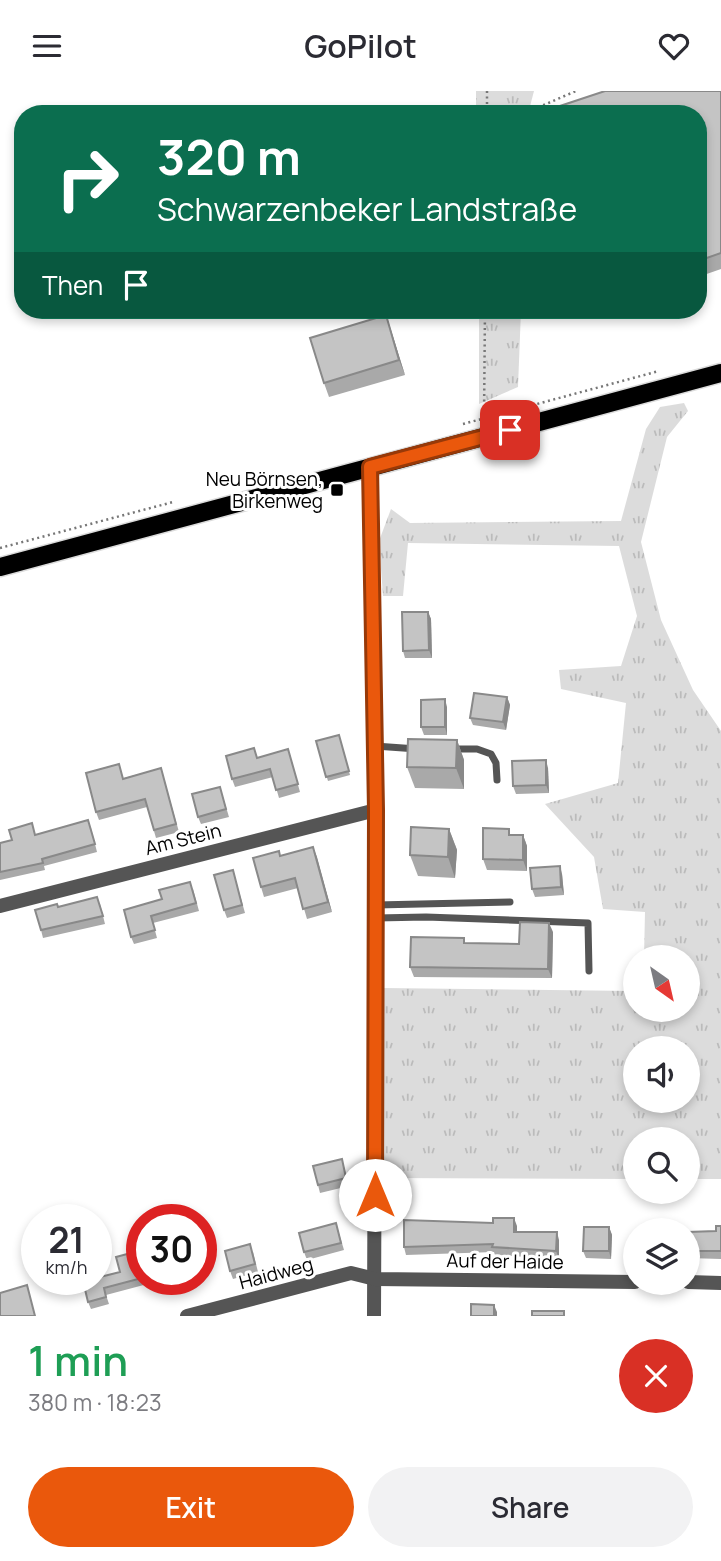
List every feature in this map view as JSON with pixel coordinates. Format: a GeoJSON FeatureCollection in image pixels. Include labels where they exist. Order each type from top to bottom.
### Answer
{"type":"FeatureCollection","features":[{"type":"Feature","properties":{"kind":"main road"},"geometry":{"type":"LineString","coordinates":[[0,567],[721,373]]}},
{"type":"Feature","properties":{"kind":"street"},"geometry":{"type":"LineString","coordinates":[[370,467],[376,810],[374,1316]]}},
{"type":"Feature","properties":{"kind":"street","name":"Am Stein"},"geometry":{"type":"LineString","coordinates":[[0,906],[376,810]]}},
{"type":"Feature","properties":{"kind":"street","name":"Haidweg"},"geometry":{"type":"LineString","coordinates":[[187,1316],[351,1273],[374,1279]]}},
{"type":"Feature","properties":{"kind":"street","name":"Auf der Haide"},"geometry":{"type":"LineString","coordinates":[[374,1279],[623,1282]]}},
{"type":"Feature","properties":{"kind":"street"},"geometry":{"type":"LineString","coordinates":[[700,1282],[721,1283]]}},
{"type":"Feature","properties":{"kind":"lane"},"geometry":{"type":"LineString","coordinates":[[375,746],[429,749]]}},
{"type":"Feature","properties":{"kind":"lane"},"geometry":{"type":"LineString","coordinates":[[440,750],[477,749],[491,754],[496,763],[497,780]]}},
{"type":"Feature","properties":{"kind":"lane"},"geometry":{"type":"LineString","coordinates":[[376,912],[510,902]]}},
{"type":"Feature","properties":{"kind":"lane"},"geometry":{"type":"LineString","coordinates":[[376,912],[426,917],[588,923],[589,971]]}},
{"type":"Feature","properties":{"kind":"path"},"geometry":{"type":"LineString","coordinates":[[544,105],[576,91]]}},
{"type":"Feature","properties":{"kind":"path"},"geometry":{"type":"LineString","coordinates":[[484,436],[485,319]]}},
{"type":"Feature","properties":{"kind":"path"},"geometry":{"type":"LineString","coordinates":[[453,427],[668,369]]}},
{"type":"Feature","properties":{"kind":"green space"},"geometry":{"type":"Polygon","coordinates":[[[476,91],[534,91],[530,105],[476,105],[476,91]]]}},
{"type":"Feature","properties":{"kind":"green space"},"geometry":{"type":"Polygon","coordinates":[[[479,319],[521,319],[518,387],[479,404],[479,319]]]}},
{"type":"Feature","properties":{"kind":"green space"},"geometry":{"type":"Polygon","coordinates":[[[684,403],[688,411],[667,437],[641,542],[661,620],[693,690],[721,731],[721,1179],[700,1179],[700,1127],[623,1127],[623,1179],[382,1178],[383,988],[623,991],[623,1022],[700,1022],[700,945],[644,945],[645,912],[603,909],[594,857],[545,804],[618,783],[626,703],[561,689],[559,670],[621,666],[637,616],[619,546],[408,543],[403,596],[383,596],[379,541],[391,509],[410,523],[621,521],[646,429],[660,407],[684,403]]]}},
{"type":"Feature","properties":{"kind":"building"},"geometry":{"type":"Polygon","coordinates":[[[605,91],[721,91],[721,253],[707,258],[707,105],[563,105],[605,91]]]}},
{"type":"Feature","properties":{"kind":"building"},"geometry":{"type":"Polygon","coordinates":[[[373,319],[387,319],[399,360],[324,383],[310,338],[373,319]]]}},
{"type":"Feature","properties":{"kind":"building"},"geometry":{"type":"Polygon","coordinates":[[[402,612],[428,612],[429,650],[403,651],[402,612]]]}},
{"type":"Feature","properties":{"kind":"building"},"geometry":{"type":"Polygon","coordinates":[[[474,693],[507,697],[503,722],[470,718],[474,693]]]}},
{"type":"Feature","properties":{"kind":"building"},"geometry":{"type":"Polygon","coordinates":[[[445,699],[445,727],[421,727],[421,700],[445,699]]]}},
{"type":"Feature","properties":{"kind":"building"},"geometry":{"type":"Polygon","coordinates":[[[339,735],[349,771],[326,777],[316,741],[339,735]]]}},
{"type":"Feature","properties":{"kind":"building"},"geometry":{"type":"Polygon","coordinates":[[[408,739],[457,740],[456,768],[407,767],[408,739]]]}},
{"type":"Feature","properties":{"kind":"building"},"geometry":{"type":"Polygon","coordinates":[[[254,748],[257,758],[288,749],[298,784],[276,790],[270,769],[232,779],[226,756],[254,748]]]}},
{"type":"Feature","properties":{"kind":"building"},"geometry":{"type":"Polygon","coordinates":[[[546,760],[546,785],[513,786],[512,761],[546,760]]]}},
{"type":"Feature","properties":{"kind":"building"},"geometry":{"type":"Polygon","coordinates":[[[119,764],[123,779],[161,768],[176,824],[154,830],[145,799],[96,812],[86,773],[119,764]]]}},
{"type":"Feature","properties":{"kind":"building"},"geometry":{"type":"Polygon","coordinates":[[[220,787],[226,809],[198,817],[192,794],[220,787]]]}},
{"type":"Feature","properties":{"kind":"building"},"geometry":{"type":"Polygon","coordinates":[[[88,820],[95,844],[42,859],[43,863],[0,872],[0,843],[12,840],[9,830],[32,823],[35,835],[88,820]]]}},
{"type":"Feature","properties":{"kind":"building"},"geometry":{"type":"Polygon","coordinates":[[[411,827],[449,829],[448,857],[410,855],[411,827]]]}},
{"type":"Feature","properties":{"kind":"building"},"geometry":{"type":"Polygon","coordinates":[[[483,828],[509,829],[509,835],[523,835],[523,860],[483,859],[483,828]]]}},
{"type":"Feature","properties":{"kind":"building"},"geometry":{"type":"Polygon","coordinates":[[[313,847],[328,902],[303,909],[295,878],[261,887],[253,858],[279,851],[280,856],[313,847]]]}},
{"type":"Feature","properties":{"kind":"building"},"geometry":{"type":"Polygon","coordinates":[[[560,866],[561,887],[532,889],[530,868],[560,866]]]}},
{"type":"Feature","properties":{"kind":"building"},"geometry":{"type":"Polygon","coordinates":[[[233,870],[242,905],[224,910],[214,875],[233,870]]]}},
{"type":"Feature","properties":{"kind":"building"},"geometry":{"type":"Polygon","coordinates":[[[190,882],[196,903],[151,916],[155,930],[131,937],[124,910],[162,899],[159,890],[190,882]]]}},
{"type":"Feature","properties":{"kind":"building"},"geometry":{"type":"Polygon","coordinates":[[[97,897],[103,916],[41,930],[35,910],[97,897]]]}},
{"type":"Feature","properties":{"kind":"building"},"geometry":{"type":"Polygon","coordinates":[[[520,922],[549,923],[548,969],[410,967],[411,937],[464,938],[464,943],[519,944],[520,922]]]}},
{"type":"Feature","properties":{"kind":"building"},"geometry":{"type":"Polygon","coordinates":[[[342,1159],[346,1178],[318,1185],[313,1166],[342,1159]]]}},
{"type":"Feature","properties":{"kind":"building"},"geometry":{"type":"Polygon","coordinates":[[[493,1218],[514,1218],[514,1232],[557,1232],[556,1251],[492,1247],[493,1244],[404,1247],[404,1220],[493,1223],[493,1218]]]}},
{"type":"Feature","properties":{"kind":"building"},"geometry":{"type":"Polygon","coordinates":[[[336,1223],[341,1243],[304,1252],[299,1233],[336,1223]]]}},
{"type":"Feature","properties":{"kind":"building"},"geometry":{"type":"Polygon","coordinates":[[[716,1226],[721,1226],[721,1251],[700,1251],[700,1232],[716,1231],[716,1226]]]}},
{"type":"Feature","properties":{"kind":"building"},"geometry":{"type":"Polygon","coordinates":[[[584,1227],[609,1227],[609,1251],[583,1251],[584,1227]]]}},
{"type":"Feature","properties":{"kind":"building"},"geometry":{"type":"Polygon","coordinates":[[[250,1244],[255,1264],[230,1271],[225,1251],[250,1244]]]}},
{"type":"Feature","properties":{"kind":"building"},"geometry":{"type":"Polygon","coordinates":[[[126,1254],[126,1282],[112,1286],[112,1274],[120,1272],[116,1257],[126,1254]]]}},
{"type":"Feature","properties":{"kind":"building"},"geometry":{"type":"Polygon","coordinates":[[[21,1287],[21,1295],[30,1295],[35,1316],[0,1316],[0,1293],[21,1287]]]}},
{"type":"Feature","properties":{"kind":"building"},"geometry":{"type":"Polygon","coordinates":[[[86,1295],[106,1295],[106,1297],[88,1302],[86,1295]]]}},
{"type":"Feature","properties":{"kind":"building"},"geometry":{"type":"Polygon","coordinates":[[[471,1304],[494,1305],[494,1316],[471,1316],[471,1304]]]}},
{"type":"Feature","properties":{"kind":"building"},"geometry":{"type":"Polygon","coordinates":[[[532,1311],[564,1311],[564,1316],[532,1316],[532,1311]]]}},
{"type":"Feature","properties":{"kind":"place","name":"Neu Börnsen, Birkenweg"},"geometry":{"type":"Point","coordinates":[337,490]}},
{"type":"Feature","properties":{"kind":"route"},"geometry":{"type":"LineString","coordinates":[[375,1195],[376,810],[370,467],[510,430]]}}]}
